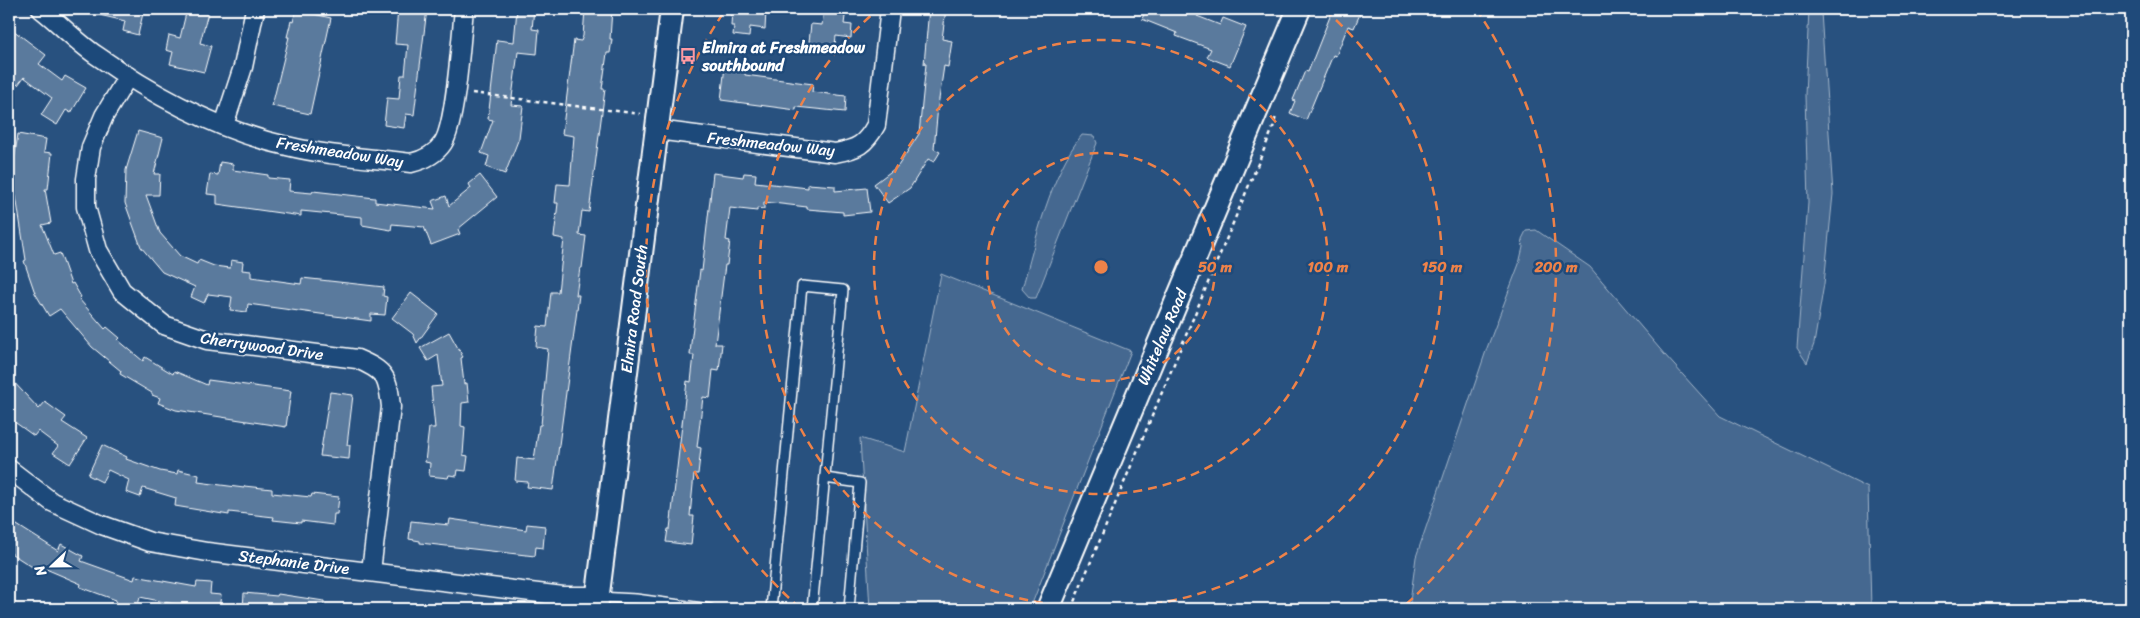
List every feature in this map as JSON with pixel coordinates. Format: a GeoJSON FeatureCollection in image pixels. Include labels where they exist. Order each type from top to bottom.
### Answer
{"type":"FeatureCollection","features":[{"type":"Feature","properties":{"kind":"street","name":"Freshmeadow Way"},"geometry":{"type":"LineString","coordinates":[[41,9],[95,54],[182,108],[258,138],[307,151],[411,163],[423,160],[434,153],[444,142],[450,122],[464,9]]}},
{"type":"Feature","properties":{"kind":"street"},"geometry":{"type":"LineString","coordinates":[[224,125],[243,68],[256,9]]}},
{"type":"Feature","properties":{"kind":"street","name":"Elmira Road South"},"geometry":{"type":"LineString","coordinates":[[597,603],[672,9]]}},
{"type":"Feature","properties":{"kind":"street","name":"Freshmeadow Way"},"geometry":{"type":"LineString","coordinates":[[658,123],[836,153],[854,150],[868,138],[876,126],[890,9]]}},
{"type":"Feature","properties":{"kind":"street","name":"Whitelaw Road"},"geometry":{"type":"LineString","coordinates":[[1048,609],[1299,9]]}},
{"type":"Feature","properties":{"kind":"street","name":"Cherrywood Drive"},"geometry":{"type":"LineString","coordinates":[[128,76],[104,116],[91,147],[86,179],[86,207],[98,250],[122,291],[164,325],[207,340],[357,359],[378,368],[389,384],[391,407],[371,571]]}},
{"type":"Feature","properties":{"kind":"street","name":"Stephanie Drive"},"geometry":{"type":"LineString","coordinates":[[9,469],[52,502],[102,525],[150,542],[207,552],[563,596],[597,603]]}},
{"type":"Feature","properties":{"kind":"lane"},"geometry":{"type":"LineString","coordinates":[[771,609],[802,286],[842,290],[812,609]]}},
{"type":"Feature","properties":{"kind":"lane"},"geometry":{"type":"LineString","coordinates":[[825,478],[860,483],[849,609]]}},
{"type":"Feature","properties":{"kind":"lane"},"geometry":{"type":"LineString","coordinates":[[597,603],[636,599],[710,609]]}},
{"type":"Feature","properties":{"kind":"path"},"geometry":{"type":"LineString","coordinates":[[454,91],[658,123]]}},
{"type":"Feature","properties":{"kind":"path"},"geometry":{"type":"LineString","coordinates":[[1071,609],[1273,128],[1276,114],[1258,107]]}},
{"type":"Feature","properties":{"kind":"shaded area"},"geometry":{"type":"Polygon","coordinates":[[[1809,9],[1820,9],[1821,12],[1833,194],[1824,284],[1814,344],[1807,363],[1797,348],[1808,203],[1805,95],[1809,9]]]}},
{"type":"Feature","properties":{"kind":"shaded area"},"geometry":{"type":"Polygon","coordinates":[[[1082,135],[1094,136],[1097,143],[1036,298],[1030,298],[1022,289],[1045,209],[1061,168],[1082,135]]]}},
{"type":"Feature","properties":{"kind":"shaded area"},"geometry":{"type":"Polygon","coordinates":[[[1536,230],[1590,267],[1720,416],[1868,488],[1871,609],[1409,609],[1416,557],[1487,348],[1519,264],[1523,247],[1522,239],[1526,231],[1536,230]]]}},
{"type":"Feature","properties":{"kind":"shaded area"},"geometry":{"type":"Polygon","coordinates":[[[941,274],[1131,351],[1030,609],[870,609],[860,438],[905,452],[941,274]]]}},
{"type":"Feature","properties":{"kind":"building"},"geometry":{"type":"Polygon","coordinates":[[[96,9],[144,9],[138,35],[123,31],[125,21],[95,14],[96,9]]]}},
{"type":"Feature","properties":{"kind":"building"},"geometry":{"type":"Polygon","coordinates":[[[187,9],[209,9],[200,43],[211,46],[204,72],[170,64],[173,52],[166,50],[169,35],[180,38],[187,9]]]}},
{"type":"Feature","properties":{"kind":"building"},"geometry":{"type":"Polygon","coordinates":[[[398,9],[427,9],[414,115],[406,114],[404,128],[384,125],[387,98],[399,99],[401,75],[405,75],[408,45],[395,44],[398,9]]]}},
{"type":"Feature","properties":{"kind":"building"},"geometry":{"type":"Polygon","coordinates":[[[517,9],[534,9],[532,29],[539,30],[537,54],[518,52],[511,105],[523,106],[519,138],[505,174],[486,167],[489,156],[481,153],[493,120],[488,119],[497,40],[514,42],[517,9]]]}},
{"type":"Feature","properties":{"kind":"building"},"geometry":{"type":"Polygon","coordinates":[[[585,9],[612,9],[610,39],[612,39],[610,53],[607,53],[602,89],[605,89],[589,212],[582,211],[579,235],[586,236],[576,295],[579,295],[553,490],[527,487],[528,482],[515,481],[517,458],[534,460],[539,425],[541,425],[548,349],[536,347],[538,326],[547,327],[551,292],[558,292],[564,239],[554,237],[558,203],[555,203],[557,184],[570,185],[574,136],[562,134],[574,40],[581,41],[583,36],[585,9]]]}},
{"type":"Feature","properties":{"kind":"building"},"geometry":{"type":"Polygon","coordinates":[[[732,9],[766,11],[765,29],[750,27],[749,37],[733,35],[734,26],[731,26],[732,9]]]}},
{"type":"Feature","properties":{"kind":"building"},"geometry":{"type":"Polygon","coordinates":[[[824,9],[846,9],[844,24],[852,25],[851,38],[836,36],[835,45],[809,42],[811,24],[822,25],[824,9]]]}},
{"type":"Feature","properties":{"kind":"building"},"geometry":{"type":"Polygon","coordinates":[[[929,9],[946,9],[942,39],[952,41],[948,67],[944,66],[938,106],[934,149],[940,152],[934,162],[928,159],[910,188],[888,203],[874,184],[898,166],[919,134],[929,9]]]}},
{"type":"Feature","properties":{"kind":"building"},"geometry":{"type":"Polygon","coordinates":[[[1146,9],[1200,9],[1197,16],[1220,25],[1223,18],[1246,27],[1230,66],[1207,57],[1211,49],[1176,36],[1177,33],[1142,19],[1146,9]]]}},
{"type":"Feature","properties":{"kind":"building"},"geometry":{"type":"Polygon","coordinates":[[[1333,9],[1347,9],[1360,14],[1354,28],[1348,26],[1336,56],[1333,55],[1306,120],[1290,113],[1295,101],[1293,100],[1305,71],[1308,72],[1333,9]]]}},
{"type":"Feature","properties":{"kind":"building"},"geometry":{"type":"Polygon","coordinates":[[[296,10],[331,18],[310,114],[272,106],[289,37],[287,37],[291,21],[293,22],[296,10]]]}},
{"type":"Feature","properties":{"kind":"building"},"geometry":{"type":"Polygon","coordinates":[[[9,27],[46,55],[39,64],[62,81],[65,76],[86,88],[71,113],[66,110],[57,125],[41,115],[52,98],[24,77],[18,85],[9,78],[9,27]]]}},
{"type":"Feature","properties":{"kind":"building"},"geometry":{"type":"Polygon","coordinates":[[[725,66],[745,69],[745,75],[813,84],[812,92],[846,96],[845,112],[796,107],[796,110],[721,100],[725,66]]]}},
{"type":"Feature","properties":{"kind":"building"},"geometry":{"type":"Polygon","coordinates":[[[138,131],[163,138],[154,174],[160,174],[159,195],[146,195],[160,233],[180,256],[197,264],[199,260],[214,266],[230,268],[231,260],[243,262],[242,270],[251,271],[251,277],[301,284],[302,278],[384,287],[383,296],[387,297],[385,315],[371,314],[371,321],[248,304],[247,312],[230,310],[232,297],[208,294],[204,303],[191,297],[195,287],[162,272],[141,247],[125,203],[126,170],[138,131]]]}},
{"type":"Feature","properties":{"kind":"building"},"geometry":{"type":"Polygon","coordinates":[[[18,134],[46,139],[44,152],[52,153],[48,189],[45,189],[51,223],[42,225],[54,255],[60,253],[71,284],[73,283],[81,297],[79,299],[105,329],[107,327],[120,338],[118,340],[143,361],[145,357],[173,374],[174,371],[207,385],[208,380],[291,391],[286,427],[176,410],[158,403],[160,398],[152,395],[152,393],[120,374],[121,371],[92,347],[60,309],[49,316],[35,293],[24,261],[26,260],[16,196],[13,196],[13,167],[18,134]]]}},
{"type":"Feature","properties":{"kind":"building"},"geometry":{"type":"Polygon","coordinates":[[[220,162],[233,164],[233,170],[268,175],[268,178],[290,180],[289,191],[312,193],[313,191],[375,198],[375,202],[435,209],[432,201],[446,196],[449,206],[471,188],[469,184],[480,175],[497,197],[458,229],[460,234],[431,245],[424,227],[392,224],[391,230],[362,225],[362,217],[301,211],[301,216],[217,204],[217,195],[207,194],[210,174],[218,175],[220,162]]]}},
{"type":"Feature","properties":{"kind":"building"},"geometry":{"type":"Polygon","coordinates":[[[713,173],[743,177],[744,173],[756,174],[755,182],[808,188],[808,184],[835,186],[835,191],[867,188],[870,212],[843,215],[843,212],[807,209],[807,207],[764,202],[764,209],[757,208],[757,211],[730,208],[726,240],[730,241],[715,344],[722,344],[719,371],[713,370],[710,398],[703,397],[697,447],[701,448],[698,474],[694,474],[690,516],[694,516],[691,545],[666,542],[668,529],[670,529],[687,381],[691,382],[694,355],[690,355],[691,343],[700,270],[702,271],[713,173]]]}},
{"type":"Feature","properties":{"kind":"building"},"geometry":{"type":"Polygon","coordinates":[[[411,293],[438,314],[417,343],[413,334],[392,318],[411,293]]]}},
{"type":"Feature","properties":{"kind":"building"},"geometry":{"type":"Polygon","coordinates":[[[449,332],[463,357],[461,358],[464,384],[467,383],[469,402],[462,403],[461,426],[465,427],[463,455],[468,456],[466,471],[458,470],[457,476],[449,475],[448,478],[429,476],[430,463],[425,462],[429,428],[435,428],[431,387],[442,386],[438,355],[428,361],[420,348],[449,332]]]}},
{"type":"Feature","properties":{"kind":"building"},"geometry":{"type":"Polygon","coordinates":[[[9,377],[39,409],[45,402],[66,417],[62,422],[87,438],[70,464],[53,453],[58,446],[38,431],[34,436],[9,418],[9,377]]]}},
{"type":"Feature","properties":{"kind":"building"},"geometry":{"type":"Polygon","coordinates":[[[330,392],[353,395],[347,445],[350,445],[349,459],[320,456],[330,392]]]}},
{"type":"Feature","properties":{"kind":"building"},"geometry":{"type":"Polygon","coordinates":[[[102,445],[127,457],[126,459],[160,471],[177,474],[178,470],[199,475],[198,482],[244,488],[244,486],[272,489],[272,493],[311,497],[312,494],[339,497],[337,514],[334,514],[333,525],[301,521],[301,523],[273,520],[274,517],[229,512],[229,515],[175,506],[176,498],[143,488],[140,497],[126,492],[129,480],[108,470],[102,482],[88,475],[102,445]]]}},
{"type":"Feature","properties":{"kind":"building"},"geometry":{"type":"Polygon","coordinates":[[[450,519],[526,530],[527,524],[545,526],[543,548],[536,547],[535,556],[420,543],[420,541],[409,539],[411,521],[449,525],[450,519]]]}},
{"type":"Feature","properties":{"kind":"building"},"geometry":{"type":"Polygon","coordinates":[[[9,520],[58,551],[61,544],[83,556],[81,561],[134,580],[135,576],[196,587],[197,582],[211,583],[210,594],[221,595],[219,609],[198,609],[140,597],[137,609],[114,609],[116,600],[80,587],[81,584],[39,566],[37,570],[9,552],[9,520]]]}},
{"type":"Feature","properties":{"kind":"building"},"geometry":{"type":"Polygon","coordinates":[[[244,593],[277,596],[278,594],[324,601],[324,609],[243,609],[244,593]]]}},
{"type":"Feature","properties":{"kind":"place","name":"Elmira at Freshmeadow southbound"},"geometry":{"type":"Point","coordinates":[688,56]}}]}
